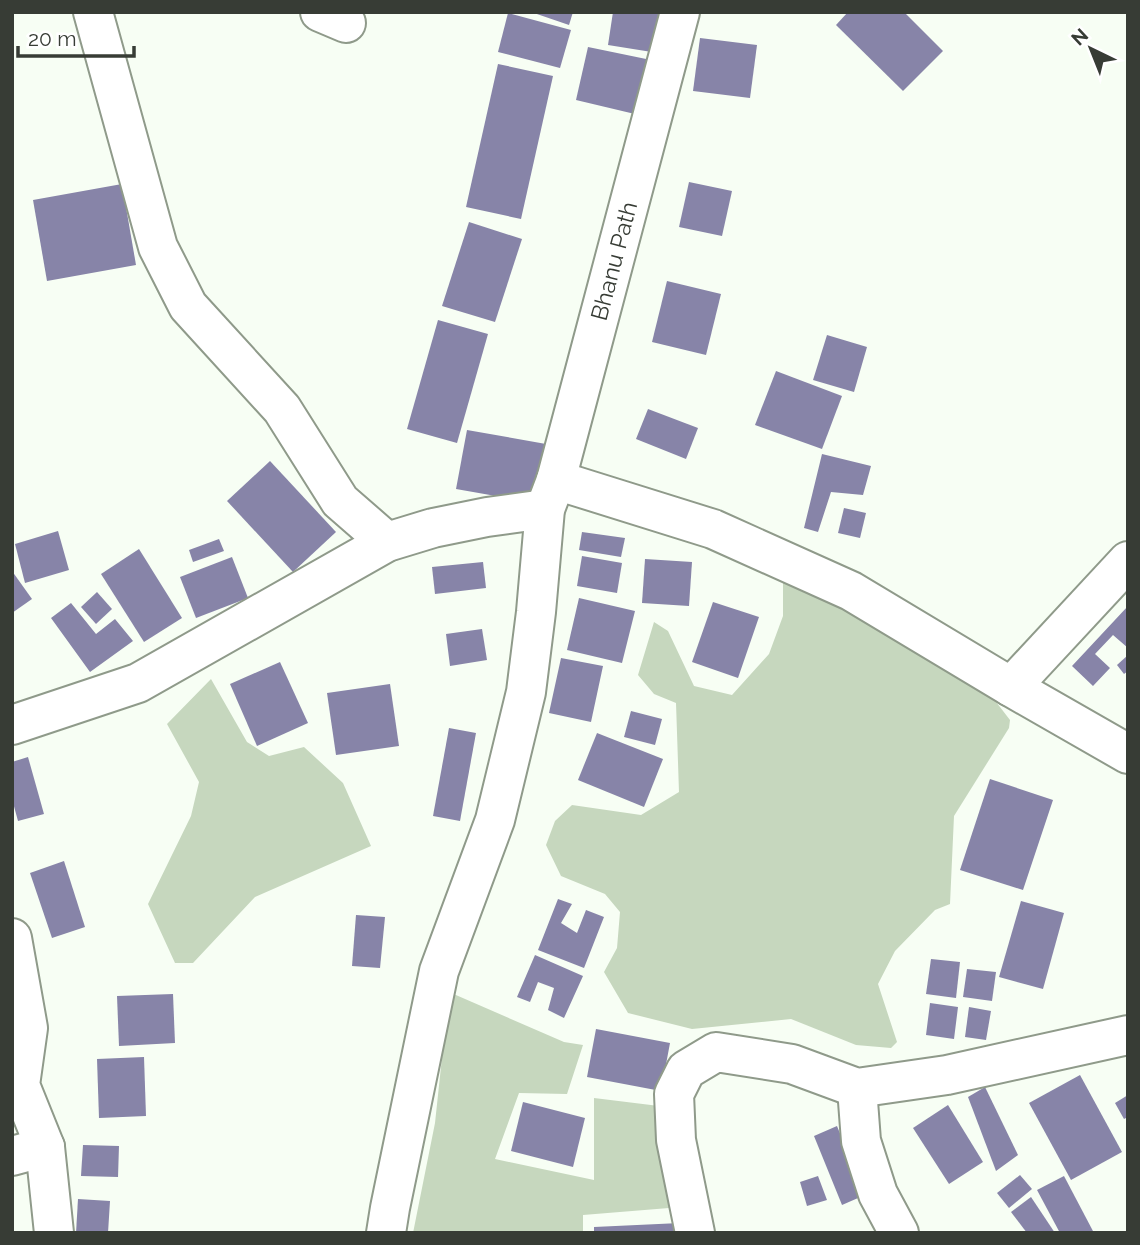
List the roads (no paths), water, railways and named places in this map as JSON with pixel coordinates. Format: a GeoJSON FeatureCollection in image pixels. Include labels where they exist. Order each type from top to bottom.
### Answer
{"type":"FeatureCollection","features":[{"type":"Feature","properties":{"kind":"street"},"geometry":{"type":"LineString","coordinates":[[93,12],[158,247],[188,306],[282,409],[340,501],[387,542]]}},
{"type":"Feature","properties":{"kind":"street","name":"Bhanu Path"},"geometry":{"type":"LineString","coordinates":[[386,1233],[439,971],[495,820],[526,692],[551,494],[680,12]]}},
{"type":"Feature","properties":{"kind":"street"},"geometry":{"type":"LineString","coordinates":[[12,724],[138,683],[387,542],[433,528],[487,517],[551,494],[713,529],[851,591],[1128,754]]}},
{"type":"Feature","properties":{"kind":"street"},"geometry":{"type":"LineString","coordinates":[[1012,687],[1128,561]]}},
{"type":"Feature","properties":{"kind":"street"},"geometry":{"type":"LineString","coordinates":[[12,938],[28,1028],[20,1085],[29,1152],[54,1233]]}},
{"type":"Feature","properties":{"kind":"street"},"geometry":{"type":"LineString","coordinates":[[695,1233],[676,1140],[674,1094],[686,1070],[716,1052],[792,1064],[857,1088],[947,1075],[1128,1035]]}},
{"type":"Feature","properties":{"kind":"street"},"geometry":{"type":"LineString","coordinates":[[857,1088],[861,1141],[878,1194],[899,1233]]}}]}
